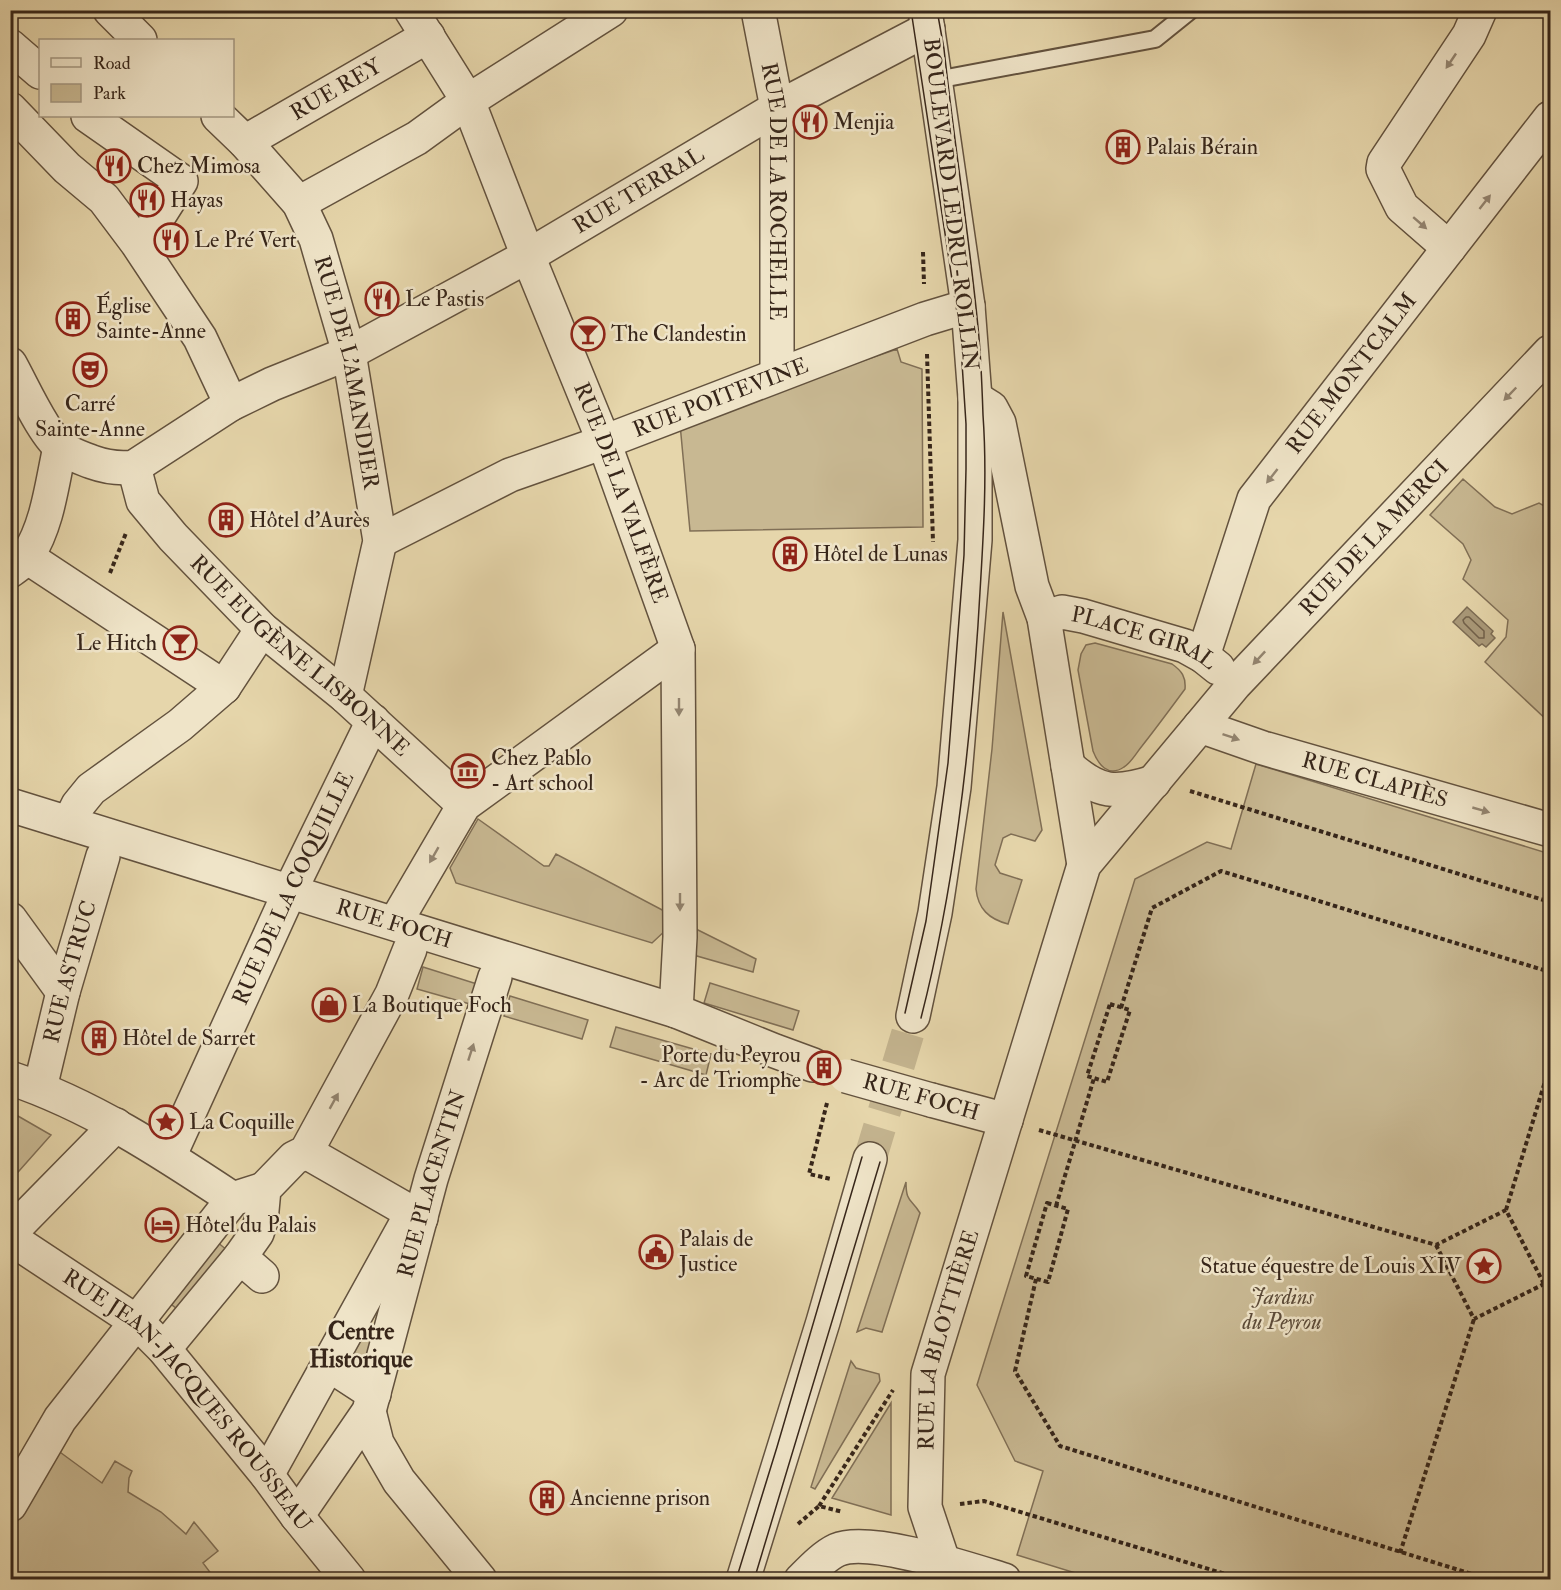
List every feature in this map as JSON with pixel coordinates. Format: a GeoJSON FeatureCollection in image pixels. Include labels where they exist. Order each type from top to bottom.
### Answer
{"type":"FeatureCollection","features":[{"type":"Feature","properties":{"kind":"street"},"geometry":{"type":"LineString","coordinates":[[110,10],[139,39]]}},
{"type":"Feature","properties":{"kind":"street"},"geometry":{"type":"LineString","coordinates":[[299,203],[417,138],[468,101],[611,10]]}},
{"type":"Feature","properties":{"kind":"street","name":"RUE DE LA ROCHELLE"},"geometry":{"type":"LineString","coordinates":[[758,10],[777,108],[777,375]]}},
{"type":"Feature","properties":{"kind":"street"},"geometry":{"type":"LineString","coordinates":[[1449,248],[1402,207],[1383,169],[1384,163],[1469,35],[1480,10]]}},
{"type":"Feature","properties":{"kind":"street","name":"RUE TERRAL"},"geometry":{"type":"LineString","coordinates":[[134,467],[231,404],[272,384],[349,353],[528,256],[927,20]]}},
{"type":"Feature","properties":{"kind":"street","name":"BOULEVARD LEDRU-ROLLIN"},"geometry":{"type":"LineString","coordinates":[[913,1016],[947,843],[954,787],[975,540],[975,398],[968,306],[927,20]]}},
{"type":"Feature","properties":{"kind":"street","name":"RUE DE LA VALFÈRE"},"geometry":{"type":"LineString","coordinates":[[419,23],[468,101],[604,442],[678,649],[680,937],[676,1011]]}},
{"type":"Feature","properties":{"kind":"street","name":"RUE REY"},"geometry":{"type":"LineString","coordinates":[[246,142],[419,23]]}},
{"type":"Feature","properties":{"kind":"street"},"geometry":{"type":"LineString","coordinates":[[10,46],[39,71]]}},
{"type":"Feature","properties":{"kind":"street"},"geometry":{"type":"LineString","coordinates":[[10,109],[68,168],[104,199],[137,243],[200,338],[231,404]]}},
{"type":"Feature","properties":{"kind":"street"},"geometry":{"type":"LineString","coordinates":[[89,117],[181,181],[155,222]]}},
{"type":"Feature","properties":{"kind":"street","name":"RUE DE L'AMANDIER"},"geometry":{"type":"LineString","coordinates":[[219,117],[246,142],[299,203],[316,239],[349,353],[380,541],[345,696]]}},
{"type":"Feature","properties":{"kind":"street","name":"RUE MONTCALM"},"geometry":{"type":"LineString","coordinates":[[1203,656],[1254,499],[1551,118]]}},
{"type":"Feature","properties":{"kind":"street","name":"RUE POITEVINE"},"geometry":{"type":"LineString","coordinates":[[380,541],[510,475],[604,442],[926,319],[968,306]]}},
{"type":"Feature","properties":{"kind":"street","name":"RUE DE LA MERCI"},"geometry":{"type":"LineString","coordinates":[[1200,726],[1235,684],[1551,352]]}},
{"type":"Feature","properties":{"kind":"street"},"geometry":{"type":"LineString","coordinates":[[10,364],[49,435],[60,447],[98,464],[116,468],[134,467]]}},
{"type":"Feature","properties":{"kind":"street","name":"BOULEVARD LEDRU-ROLLIN"},"geometry":{"type":"LineString","coordinates":[[975,398],[991,408],[999,423],[1032,586]]}},
{"type":"Feature","properties":{"kind":"street"},"geometry":{"type":"LineString","coordinates":[[60,447],[41,526],[19,564],[100,606],[224,687]]}},
{"type":"Feature","properties":{"kind":"street","name":"RUE EUGÈNE LISBONNE"},"geometry":{"type":"LineString","coordinates":[[134,467],[143,501],[173,537],[262,629],[345,696],[464,805]]}},
{"type":"Feature","properties":{"kind":"street","name":"PLACE GIRAL"},"geometry":{"type":"LineString","coordinates":[[1032,586],[1044,618],[1084,865]]}},
{"type":"Feature","properties":{"kind":"street","name":"PLACE GIRAL"},"geometry":{"type":"LineString","coordinates":[[1044,618],[1062,612],[1083,616],[1185,646],[1203,656],[1235,684]]}},
{"type":"Feature","properties":{"kind":"street"},"geometry":{"type":"LineString","coordinates":[[69,823],[78,805],[91,789],[180,725],[224,687],[262,629]]}},
{"type":"Feature","properties":{"kind":"street"},"geometry":{"type":"LineString","coordinates":[[10,1505],[60,1419],[233,1199],[264,1189],[294,1158],[306,1152],[392,994],[402,936],[464,805],[678,649]]}},
{"type":"Feature","properties":{"kind":"street","name":"RUE DE LA COQUILLE"},"geometry":{"type":"LineString","coordinates":[[169,1156],[286,900],[373,721]]}},
{"type":"Feature","properties":{"kind":"street"},"geometry":{"type":"LineString","coordinates":[[1084,865],[1200,726]]}},
{"type":"Feature","properties":{"kind":"street","name":"RUE CLAPIÈS"},"geometry":{"type":"LineString","coordinates":[[1200,726],[1263,748],[1551,830]]}},
{"type":"Feature","properties":{"kind":"street"},"geometry":{"type":"LineString","coordinates":[[1068,766],[1083,780],[1097,787],[1132,789],[1154,782]]}},
{"type":"Feature","properties":{"kind":"street","name":"RUE FOCH"},"geometry":{"type":"LineString","coordinates":[[10,805],[69,823],[286,900],[402,936],[676,1011],[832,1071],[1021,1125]]}},
{"type":"Feature","properties":{"kind":"street","name":"RUE FOCH"},"geometry":{"type":"LineString","coordinates":[[10,827],[103,856],[286,900]]}},
{"type":"Feature","properties":{"kind":"street","name":"RUE ASTRUC"},"geometry":{"type":"LineString","coordinates":[[25,1083],[63,992],[103,856]]}},
{"type":"Feature","properties":{"kind":"street","name":"RUE LA BLOTTIÈRE"},"geometry":{"type":"LineString","coordinates":[[944,1570],[925,1507],[928,1374],[1021,1125],[1084,865]]}},
{"type":"Feature","properties":{"kind":"street"},"geometry":{"type":"LineString","coordinates":[[10,920],[63,992]]}},
{"type":"Feature","properties":{"kind":"street","name":"RUE FOCH"},"geometry":{"type":"LineString","coordinates":[[402,936],[495,977],[675,1030],[775,1051]]}},
{"type":"Feature","properties":{"kind":"street","name":"RUE PLACENTIN"},"geometry":{"type":"LineString","coordinates":[[372,1402],[417,1216],[495,977]]}},
{"type":"Feature","properties":{"kind":"street"},"geometry":{"type":"LineString","coordinates":[[25,1083],[116,1125],[169,1156],[233,1199]]}},
{"type":"Feature","properties":{"kind":"street"},"geometry":{"type":"LineString","coordinates":[[10,1236],[116,1125]]}},
{"type":"Feature","properties":{"kind":"street"},"geometry":{"type":"LineString","coordinates":[[306,1152],[417,1216]]}},
{"type":"Feature","properties":{"kind":"street"},"geometry":{"type":"LineString","coordinates":[[743,1580],[823,1322],[870,1158]]}},
{"type":"Feature","properties":{"kind":"street"},"geometry":{"type":"LineString","coordinates":[[164,1349],[251,1266],[261,1221],[264,1189]]}},
{"type":"Feature","properties":{"kind":"street","name":"RUE PLACENTIN"},"geometry":{"type":"LineString","coordinates":[[267,1475],[328,1364],[417,1216]]}},
{"type":"Feature","properties":{"kind":"street","name":"RUE JEAN-JACQUES ROUSSEAU"},"geometry":{"type":"LineString","coordinates":[[10,1236],[137,1322],[164,1349],[349,1580]]}},
{"type":"Feature","properties":{"kind":"street"},"geometry":{"type":"LineString","coordinates":[[328,1364],[372,1402],[382,1455],[407,1492],[480,1580]]}},
{"type":"Feature","properties":{"kind":"street"},"geometry":{"type":"LineString","coordinates":[[297,1516],[372,1402]]}},
{"type":"Feature","properties":{"kind":"street"},"geometry":{"type":"LineString","coordinates":[[801,1580],[835,1550],[856,1545],[944,1570],[1004,1580]]}},
{"type":"Feature","properties":{"kind":"lane"},"geometry":{"type":"LineString","coordinates":[[936,80],[1155,39],[1191,10]]}},
{"type":"Feature","properties":{"kind":"path"},"geometry":{"type":"LineString","coordinates":[[923,251],[933,542]]}},
{"type":"Feature","properties":{"kind":"path"},"geometry":{"type":"LineString","coordinates":[[100,606],[128,529]]}},
{"type":"Feature","properties":{"kind":"path"},"geometry":{"type":"LineString","coordinates":[[1218,799],[1551,902]]}},
{"type":"Feature","properties":{"kind":"path"},"geometry":{"type":"LineString","coordinates":[[1121,1008],[1152,908],[1221,871],[1551,972]]}},
{"type":"Feature","properties":{"kind":"path"},"geometry":{"type":"LineString","coordinates":[[1110,1004],[1130,1010],[1107,1082],[1094,1078],[1088,1076],[1110,1004]]}},
{"type":"Feature","properties":{"kind":"path"},"geometry":{"type":"LineString","coordinates":[[1544,1284],[1506,1210],[1551,1065]]}},
{"type":"Feature","properties":{"kind":"path"},"geometry":{"type":"LineString","coordinates":[[809,1174],[832,1071]]}},
{"type":"Feature","properties":{"kind":"path"},"geometry":{"type":"LineString","coordinates":[[1056,1206],[1094,1078]]}},
{"type":"Feature","properties":{"kind":"path"},"geometry":{"type":"LineString","coordinates":[[1021,1125],[1436,1245],[1506,1210]]}},
{"type":"Feature","properties":{"kind":"path"},"geometry":{"type":"LineString","coordinates":[[1047,1203],[1068,1209],[1048,1282],[1036,1279],[1026,1276],[1047,1203]]}},
{"type":"Feature","properties":{"kind":"path"},"geometry":{"type":"LineString","coordinates":[[1400,1553],[1473,1319],[1436,1245]]}},
{"type":"Feature","properties":{"kind":"path"},"geometry":{"type":"LineString","coordinates":[[1036,1279],[1015,1371],[1060,1446],[1491,1580]]}},
{"type":"Feature","properties":{"kind":"path"},"geometry":{"type":"LineString","coordinates":[[1473,1319],[1544,1284],[1551,1286]]}},
{"type":"Feature","properties":{"kind":"path"},"geometry":{"type":"LineString","coordinates":[[819,1506],[902,1375],[928,1374]]}},
{"type":"Feature","properties":{"kind":"path"},"geometry":{"type":"LineString","coordinates":[[984,1501],[1245,1580]]}},
{"type":"Feature","properties":{"kind":"green space"},"geometry":{"type":"Polygon","coordinates":[[[897,349],[901,362],[922,369],[923,527],[690,531],[680,424],[897,349]]]}},
{"type":"Feature","properties":{"kind":"green space"},"geometry":{"type":"Polygon","coordinates":[[[1463,479],[1495,507],[1512,514],[1539,503],[1550,509],[1550,723],[1485,662],[1506,637],[1508,620],[1463,579],[1471,560],[1463,544],[1430,515],[1463,479]]]}},
{"type":"Feature","properties":{"kind":"green space"},"geometry":{"type":"Polygon","coordinates":[[[1003,612],[1042,830],[1035,841],[1011,834],[1003,838],[995,865],[1000,873],[1022,880],[1008,924],[990,916],[982,908],[976,889],[992,749],[1003,612]]]}},
{"type":"Feature","properties":{"kind":"green space"},"geometry":{"type":"Polygon","coordinates":[[[1095,643],[1172,664],[1181,672],[1185,681],[1185,689],[1131,760],[1124,767],[1113,771],[1101,765],[1093,751],[1078,670],[1081,654],[1086,645],[1095,643]]]}},
{"type":"Feature","properties":{"kind":"green space","name":"Jardins du Peyrou"},"geometry":{"type":"Polygon","coordinates":[[[1256,764],[1550,854],[1550,1579],[1098,1580],[1017,1555],[1043,1471],[1015,1461],[977,1385],[1135,879],[1207,842],[1231,849],[1256,764]]]}},
{"type":"Feature","properties":{"kind":"green space"},"geometry":{"type":"Polygon","coordinates":[[[478,819],[544,866],[549,866],[556,854],[668,913],[668,928],[652,943],[456,883],[450,868],[478,819]]]}},
{"type":"Feature","properties":{"kind":"green space"},"geometry":{"type":"Polygon","coordinates":[[[694,928],[756,959],[753,972],[697,956],[691,947],[694,928]]]}},
{"type":"Feature","properties":{"kind":"green space"},"geometry":{"type":"Polygon","coordinates":[[[423,967],[477,984],[470,1004],[417,989],[423,967]]]}},
{"type":"Feature","properties":{"kind":"green space"},"geometry":{"type":"Polygon","coordinates":[[[710,983],[799,1011],[793,1030],[704,1003],[710,983]]]}},
{"type":"Feature","properties":{"kind":"green space"},"geometry":{"type":"Polygon","coordinates":[[[510,996],[588,1020],[582,1039],[504,1016],[510,996]]]}},
{"type":"Feature","properties":{"kind":"green space"},"geometry":{"type":"Polygon","coordinates":[[[616,1027],[711,1054],[706,1075],[610,1047],[616,1027]]]}},
{"type":"Feature","properties":{"kind":"green space"},"geometry":{"type":"Polygon","coordinates":[[[11,1112],[51,1135],[11,1180],[11,1112]]]}},
{"type":"Feature","properties":{"kind":"green space"},"geometry":{"type":"Polygon","coordinates":[[[906,1182],[908,1197],[920,1213],[882,1332],[866,1328],[857,1332],[906,1182]]]}},
{"type":"Feature","properties":{"kind":"green space"},"geometry":{"type":"Polygon","coordinates":[[[216,1241],[228,1251],[180,1311],[168,1302],[216,1241]]]}},
{"type":"Feature","properties":{"kind":"green space"},"geometry":{"type":"Polygon","coordinates":[[[360,1329],[380,1339],[370,1377],[343,1362],[360,1329]]]}},
{"type":"Feature","properties":{"kind":"green space"},"geometry":{"type":"Polygon","coordinates":[[[851,1361],[856,1368],[879,1374],[880,1381],[815,1489],[811,1487],[851,1361]]]}},
{"type":"Feature","properties":{"kind":"green space"},"geometry":{"type":"Polygon","coordinates":[[[891,1403],[891,1515],[832,1498],[891,1403]]]}},
{"type":"Feature","properties":{"kind":"green space"},"geometry":{"type":"Polygon","coordinates":[[[53,1447],[102,1483],[115,1461],[132,1471],[128,1492],[161,1512],[186,1534],[194,1522],[218,1551],[203,1563],[215,1579],[11,1579],[10,1515],[53,1447]]]}},
{"type":"Feature","properties":{"kind":"water"},"geometry":{"type":"Polygon","coordinates":[[[1467,607],[1493,631],[1491,634],[1495,638],[1486,647],[1482,644],[1479,646],[1453,622],[1467,607]]]}},
{"type":"Feature","properties":{"kind":"tunnel"},"geometry":{"type":"LineString","coordinates":[[870,1159],[913,1016]]}},
{"type":"Feature","properties":{"kind":"tram line"},"geometry":{"type":"LineString","coordinates":[[905,1013],[926,921],[948,763],[964,555],[966,469],[966,424],[960,332],[911,10]]}},
{"type":"Feature","properties":{"kind":"tram line"},"geometry":{"type":"LineString","coordinates":[[921,1018],[943,921],[965,774],[978,625],[985,494],[978,327],[944,49],[937,10]]}},
{"type":"Feature","properties":{"kind":"tram line"},"geometry":{"type":"LineString","coordinates":[[736,1580],[862,1157]]}},
{"type":"Feature","properties":{"kind":"tram line"},"geometry":{"type":"LineString","coordinates":[[754,1580],[880,1162]]}},
{"type":"Feature","properties":{"kind":"place","name":"Menjia"},"geometry":{"type":"Point","coordinates":[810,122]}},
{"type":"Feature","properties":{"kind":"place","name":"Palais Bérain"},"geometry":{"type":"Point","coordinates":[1123,147]}},
{"type":"Feature","properties":{"kind":"place","name":"Chez Mimosa"},"geometry":{"type":"Point","coordinates":[114,166]}},
{"type":"Feature","properties":{"kind":"place","name":"Hayas"},"geometry":{"type":"Point","coordinates":[147,200]}},
{"type":"Feature","properties":{"kind":"place","name":"Le Pré Vert"},"geometry":{"type":"Point","coordinates":[171,240]}},
{"type":"Feature","properties":{"kind":"place","name":"Le Pastis"},"geometry":{"type":"Point","coordinates":[382,299]}},
{"type":"Feature","properties":{"kind":"place","name":"Église Sainte-Anne"},"geometry":{"type":"Point","coordinates":[73,319]}},
{"type":"Feature","properties":{"kind":"place","name":"The Clandestin"},"geometry":{"type":"Point","coordinates":[588,334]}},
{"type":"Feature","properties":{"kind":"place","name":"Carré Sainte-Anne"},"geometry":{"type":"Point","coordinates":[90,370]}},
{"type":"Feature","properties":{"kind":"place","name":"Hôtel d'Aurès"},"geometry":{"type":"Point","coordinates":[226,520]}},
{"type":"Feature","properties":{"kind":"place","name":"Hôtel de Lunas"},"geometry":{"type":"Point","coordinates":[790,554]}},
{"type":"Feature","properties":{"kind":"place","name":"Le Hitch"},"geometry":{"type":"Point","coordinates":[180,643]}},
{"type":"Feature","properties":{"kind":"place","name":"Chez Pablo - Art school"},"geometry":{"type":"Point","coordinates":[468,771]}},
{"type":"Feature","properties":{"kind":"place","name":"La Boutique Foch"},"geometry":{"type":"Point","coordinates":[329,1005]}},
{"type":"Feature","properties":{"kind":"place","name":"Hôtel de Sarret"},"geometry":{"type":"Point","coordinates":[99,1038]}},
{"type":"Feature","properties":{"kind":"place","name":"Porte du Peyrou - Arc de Triomphe"},"geometry":{"type":"Point","coordinates":[824,1068]}},
{"type":"Feature","properties":{"kind":"place","name":"La Coquille"},"geometry":{"type":"Point","coordinates":[166,1122]}},
{"type":"Feature","properties":{"kind":"place","name":"Hôtel du Palais"},"geometry":{"type":"Point","coordinates":[162,1225]}},
{"type":"Feature","properties":{"kind":"place","name":"Palais de Justice"},"geometry":{"type":"Point","coordinates":[656,1252]}},
{"type":"Feature","properties":{"kind":"place","name":"Statue équestre de Louis XIV"},"geometry":{"type":"Point","coordinates":[1484,1266]}},
{"type":"Feature","properties":{"kind":"place","name":"Ancienne prison"},"geometry":{"type":"Point","coordinates":[547,1498]}},
{"type":"Feature","properties":{"kind":"district","name":"Centre Historique"},"geometry":{"type":"Point","coordinates":[361,1345]}}]}
